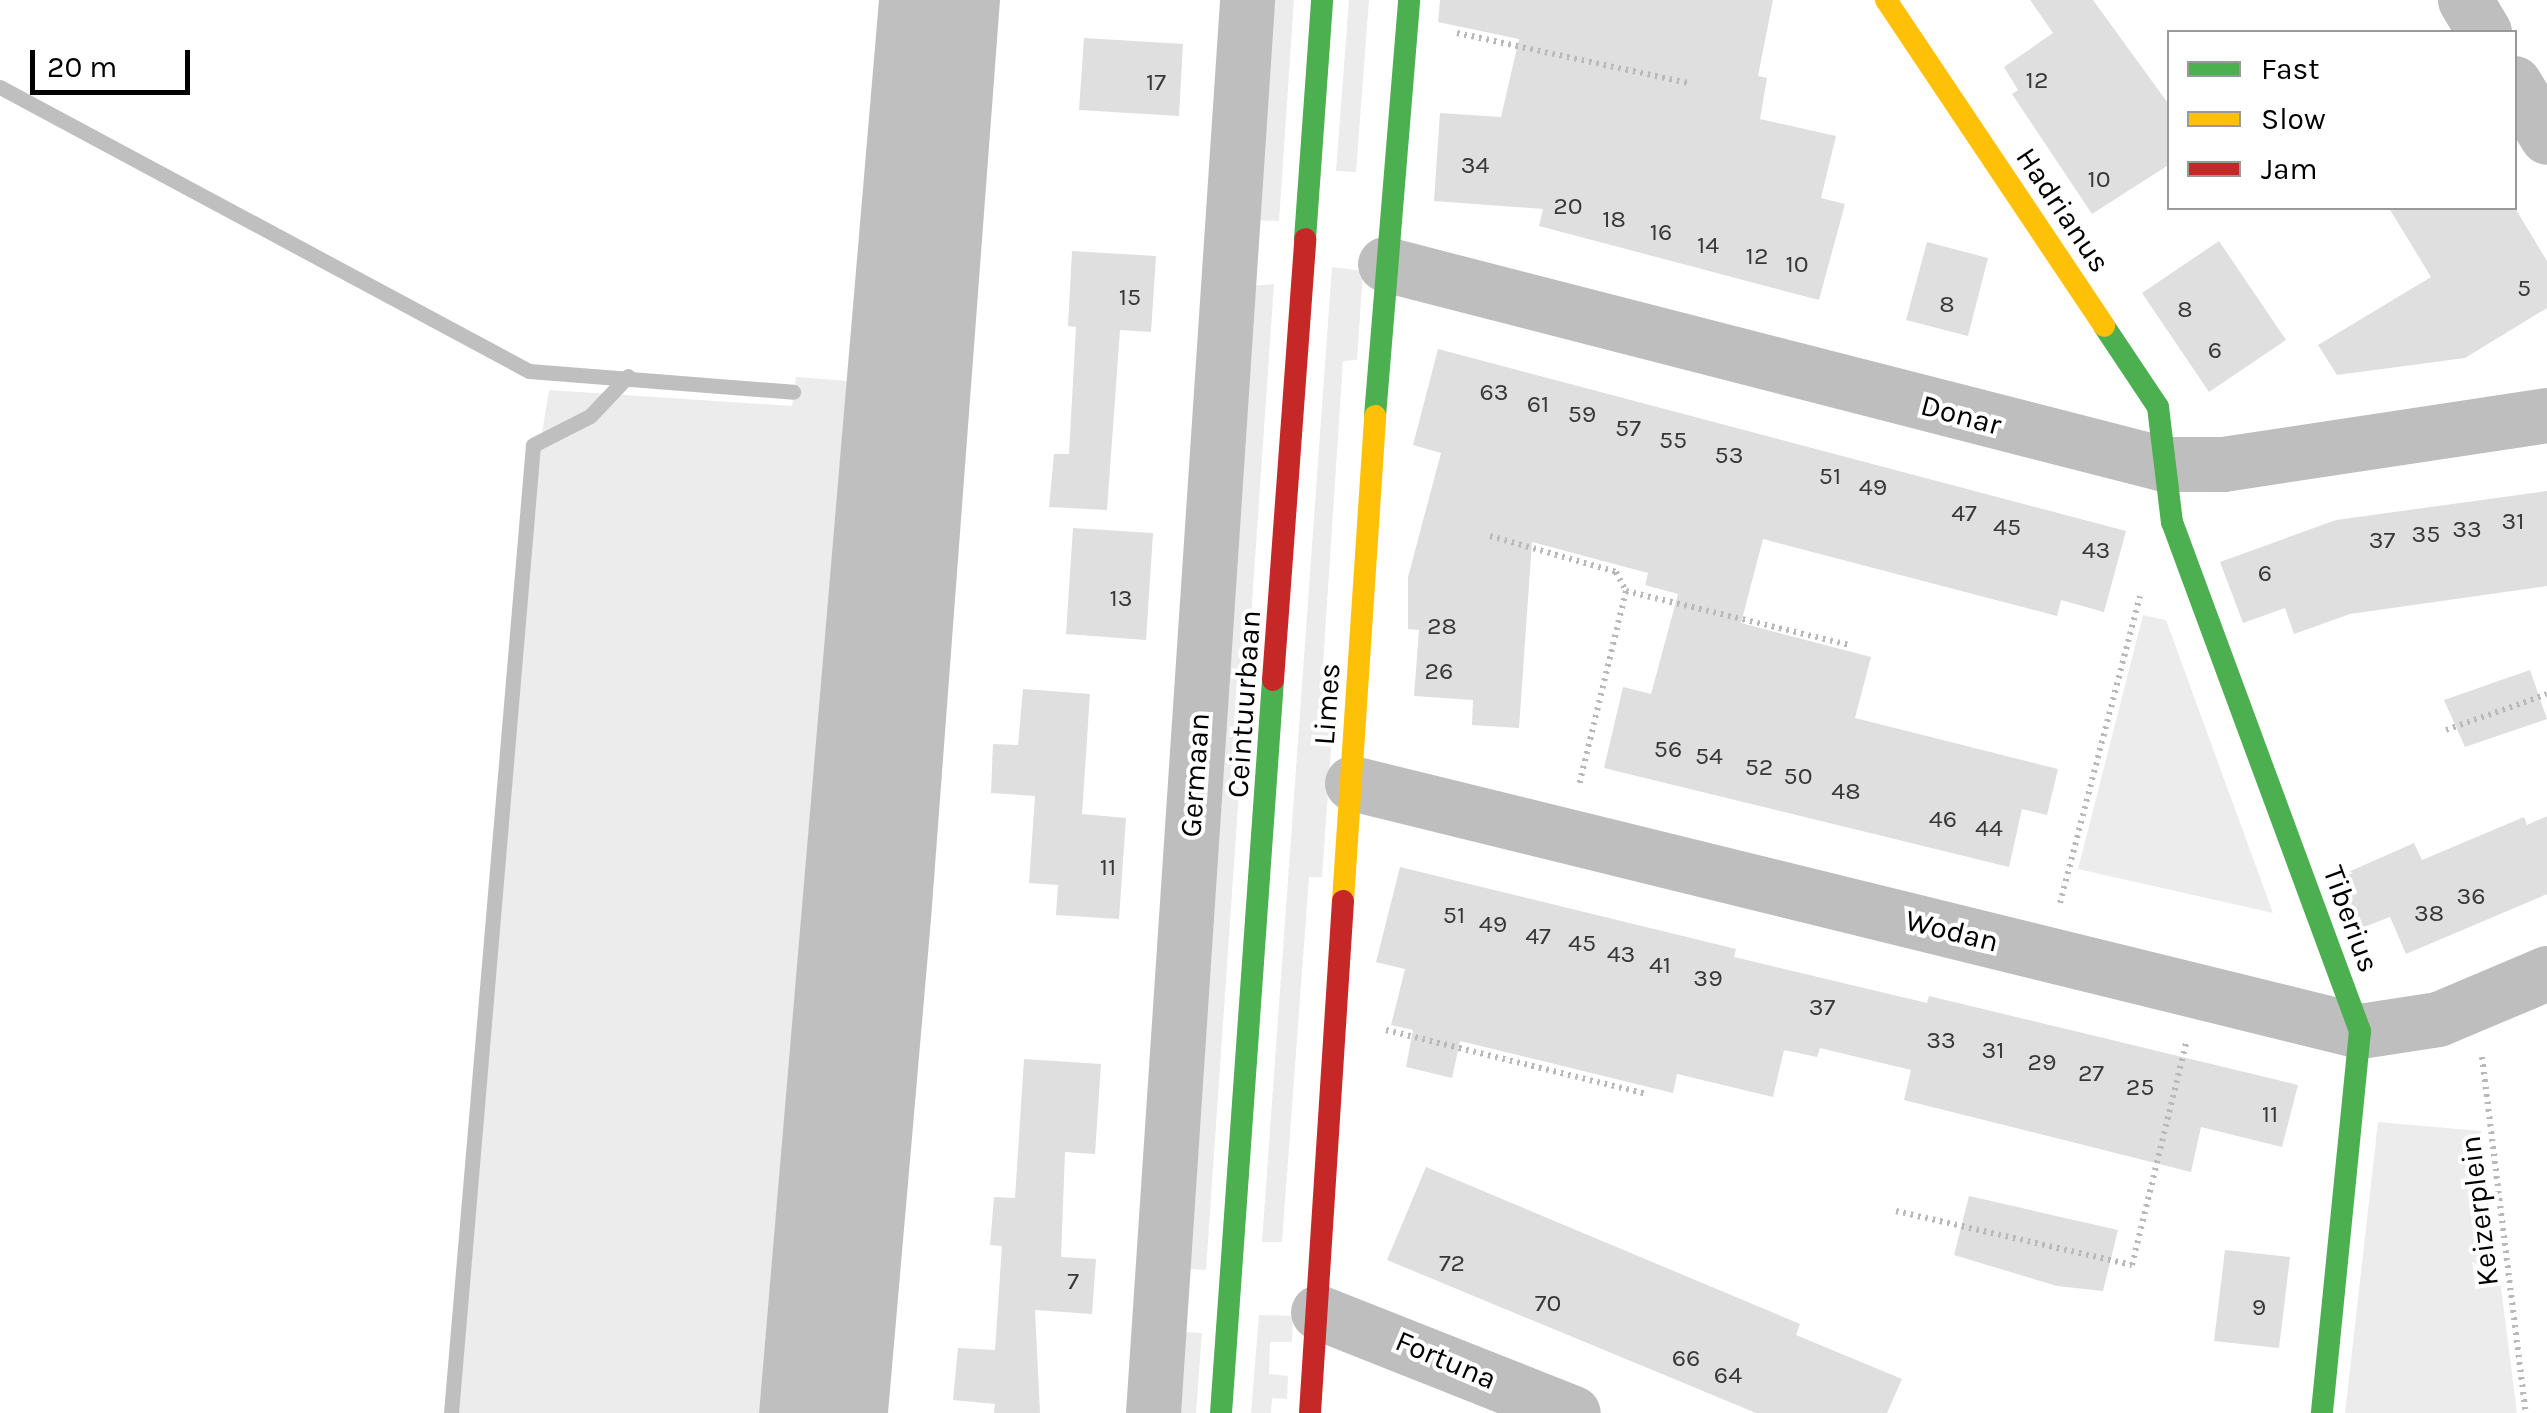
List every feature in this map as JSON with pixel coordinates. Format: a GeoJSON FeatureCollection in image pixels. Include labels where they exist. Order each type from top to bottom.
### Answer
{"type":"FeatureCollection","features":[{"type":"Feature","properties":{"kind":"street","name":"Germaan"},"geometry":{"type":"LineString","coordinates":[[1153,1413],[1247,0]]}},
{"type":"Feature","properties":{"kind":"street","name":"Ceintuurbaan"},"geometry":{"type":"LineString","coordinates":[[1221,1413],[1322,0]]}},
{"type":"Feature","properties":{"kind":"street","name":"Hadrianus"},"geometry":{"type":"LineString","coordinates":[[1886,0],[2158,406],[2164,464]]}},
{"type":"Feature","properties":{"kind":"street"},"geometry":{"type":"LineString","coordinates":[[2464,0],[2483,30]]}},
{"type":"Feature","properties":{"kind":"street","name":"Limes"},"geometry":{"type":"LineString","coordinates":[[1310,1413],[1385,264],[1408,11]]}},
{"type":"Feature","properties":{"kind":"street"},"geometry":{"type":"LineString","coordinates":[[2517,88],[2547,137]]}},
{"type":"Feature","properties":{"kind":"street"},"geometry":{"type":"LineString","coordinates":[[1228,252],[1306,257]]}},
{"type":"Feature","properties":{"kind":"street","name":"Donar"},"geometry":{"type":"LineString","coordinates":[[1385,264],[2164,464],[2223,464],[2547,415]]}},
{"type":"Feature","properties":{"kind":"street","name":"Tiberius"},"geometry":{"type":"LineString","coordinates":[[2164,464],[2172,522],[2360,1031],[2322,1413]]}},
{"type":"Feature","properties":{"kind":"street","name":"Wodan"},"geometry":{"type":"LineString","coordinates":[[1352,783],[2360,1031],[2438,1020],[2547,973]]}},
{"type":"Feature","properties":{"kind":"street"},"geometry":{"type":"LineString","coordinates":[[1162,1297],[1229,1305]]}},
{"type":"Feature","properties":{"kind":"street","name":"Fortuna"},"geometry":{"type":"LineString","coordinates":[[1318,1312],[1572,1413]]}},
{"type":"Feature","properties":{"kind":"path"},"geometry":{"type":"LineString","coordinates":[[1408,11],[1688,83]]}},
{"type":"Feature","properties":{"kind":"path"},"geometry":{"type":"LineString","coordinates":[[2047,954],[2148,567],[2172,522]]}},
{"type":"Feature","properties":{"kind":"path"},"geometry":{"type":"LineString","coordinates":[[1490,536],[1616,572],[1626,591],[1567,836]]}},
{"type":"Feature","properties":{"kind":"path"},"geometry":{"type":"LineString","coordinates":[[1626,591],[1849,645]]}},
{"type":"Feature","properties":{"kind":"path"},"geometry":{"type":"LineString","coordinates":[[2446,730],[2547,694]]}},
{"type":"Feature","properties":{"kind":"path"},"geometry":{"type":"LineString","coordinates":[[1896,1210],[2132,1264],[2199,992]]}},
{"type":"Feature","properties":{"kind":"path","name":"Keizerplein"},"geometry":{"type":"LineString","coordinates":[[2476,1003],[2526,1413]]}},
{"type":"Feature","properties":{"kind":"path"},"geometry":{"type":"LineString","coordinates":[[1337,1018],[1647,1094]]}},
{"type":"Feature","properties":{"kind":"shaded area"},"geometry":{"type":"Polygon","coordinates":[[[879,0],[1000,0],[931,919],[888,1413],[759,1413],[879,0]]]}},
{"type":"Feature","properties":{"kind":"shaded area"},"geometry":{"type":"Polygon","coordinates":[[[1275,0],[1294,0],[1279,221],[1256,220],[1262,9],[1275,9],[1275,0]]]}},
{"type":"Feature","properties":{"kind":"shaded area"},"geometry":{"type":"Polygon","coordinates":[[[1349,0],[1369,0],[1356,172],[1336,171],[1349,0]]]}},
{"type":"Feature","properties":{"kind":"shaded area"},"geometry":{"type":"Polygon","coordinates":[[[1332,267],[1363,271],[1357,360],[1343,361],[1323,664],[1337,665],[1322,877],[1309,877],[1282,1242],[1262,1242],[1332,267]]]}},
{"type":"Feature","properties":{"kind":"shaded area"},"geometry":{"type":"Polygon","coordinates":[[[1274,284],[1206,1270],[1192,1269],[1184,1268],[1248,286],[1274,284]]]}},
{"type":"Feature","properties":{"kind":"shaded area"},"geometry":{"type":"Polygon","coordinates":[[[796,377],[848,381],[759,1413],[453,1413],[537,464],[549,390],[792,406],[796,377]]]}},
{"type":"Feature","properties":{"kind":"shaded area"},"geometry":{"type":"Polygon","coordinates":[[[2143,615],[2166,620],[2273,913],[2078,869],[2143,615]]]}},
{"type":"Feature","properties":{"kind":"shaded area"},"geometry":{"type":"Polygon","coordinates":[[[2378,1122],[2481,1131],[2517,1413],[2345,1413],[2378,1122]]]}},
{"type":"Feature","properties":{"kind":"shaded area"},"geometry":{"type":"Polygon","coordinates":[[[1259,1315],[1293,1316],[1292,1342],[1270,1342],[1269,1374],[1288,1376],[1287,1399],[1272,1398],[1271,1413],[1251,1413],[1259,1315]]]}},
{"type":"Feature","properties":{"kind":"shaded area"},"geometry":{"type":"Polygon","coordinates":[[[1185,1332],[1202,1333],[1196,1413],[1165,1413],[1185,1332]]]}},
{"type":"Feature","properties":{"kind":"building"},"geometry":{"type":"Polygon","coordinates":[[[1440,0],[1773,0],[1758,76],[1767,78],[1760,119],[1836,136],[1821,198],[1845,204],[1819,300],[1539,226],[1543,209],[1434,201],[1440,113],[1501,117],[1519,39],[1438,22],[1440,0]]]}},
{"type":"Feature","properties":{"kind":"building"},"geometry":{"type":"Polygon","coordinates":[[[2030,0],[2093,0],[2167,102],[2167,166],[2092,214],[2012,94],[2018,90],[2004,67],[2053,33],[2030,0]]]}},
{"type":"Feature","properties":{"kind":"building"},"geometry":{"type":"Polygon","coordinates":[[[1084,38],[1183,44],[1179,116],[1079,110],[1084,38]]]}},
{"type":"Feature","properties":{"kind":"building"},"geometry":{"type":"Polygon","coordinates":[[[2390,210],[2516,210],[2547,261],[2547,308],[2465,358],[2337,375],[2318,345],[2431,277],[2390,210]]]}},
{"type":"Feature","properties":{"kind":"building"},"geometry":{"type":"Polygon","coordinates":[[[2219,241],[2286,340],[2209,392],[2142,293],[2219,241]]]}},
{"type":"Feature","properties":{"kind":"building"},"geometry":{"type":"Polygon","coordinates":[[[1927,242],[1988,258],[1968,336],[1906,320],[1927,242]]]}},
{"type":"Feature","properties":{"kind":"building"},"geometry":{"type":"Polygon","coordinates":[[[1072,251],[1156,256],[1151,332],[1120,330],[1107,510],[1049,507],[1054,454],[1069,454],[1076,327],[1068,326],[1072,251]]]}},
{"type":"Feature","properties":{"kind":"building"},"geometry":{"type":"Polygon","coordinates":[[[1438,349],[2126,531],[2104,612],[2061,600],[2057,616],[1763,539],[1741,623],[1871,657],[1855,718],[2058,769],[2047,815],[2022,809],[2009,867],[1604,768],[1623,687],[1651,694],[1678,594],[1645,585],[1648,573],[1532,542],[1519,728],[1472,725],[1473,700],[1414,696],[1419,630],[1408,629],[1408,577],[1441,453],[1413,445],[1438,349]]]}},
{"type":"Feature","properties":{"kind":"building"},"geometry":{"type":"Polygon","coordinates":[[[2547,491],[2547,586],[2350,614],[2294,634],[2285,608],[2243,623],[2220,562],[2336,520],[2547,491]]]}},
{"type":"Feature","properties":{"kind":"building"},"geometry":{"type":"Polygon","coordinates":[[[1073,528],[1153,533],[1146,640],[1066,634],[1073,528]]]}},
{"type":"Feature","properties":{"kind":"building"},"geometry":{"type":"Polygon","coordinates":[[[2530,670],[2547,719],[2465,747],[2444,700],[2530,670]]]}},
{"type":"Feature","properties":{"kind":"building"},"geometry":{"type":"Polygon","coordinates":[[[1023,689],[1090,694],[1082,814],[1126,818],[1119,919],[1056,915],[1058,885],[1029,883],[1035,796],[991,793],[993,744],[1018,745],[1023,689]]]}},
{"type":"Feature","properties":{"kind":"building"},"geometry":{"type":"Polygon","coordinates":[[[2547,816],[2547,894],[2406,954],[2390,917],[2356,930],[2337,877],[2414,843],[2422,860],[2524,817],[2527,825],[2547,816]]]}},
{"type":"Feature","properties":{"kind":"building"},"geometry":{"type":"Polygon","coordinates":[[[1400,867],[1736,949],[1734,957],[1927,1003],[1929,996],[2298,1085],[2282,1147],[2201,1127],[2191,1172],[1904,1100],[1911,1070],[1820,1048],[1817,1057],[1784,1050],[1773,1097],[1677,1074],[1673,1093],[1460,1041],[1452,1078],[1406,1067],[1413,1030],[1391,1025],[1405,969],[1376,962],[1400,867]]]}},
{"type":"Feature","properties":{"kind":"building"},"geometry":{"type":"Polygon","coordinates":[[[1024,1059],[1101,1064],[1095,1154],[1065,1152],[1061,1257],[1096,1259],[1092,1314],[1035,1310],[1040,1413],[994,1413],[995,1404],[953,1400],[958,1348],[995,1350],[1002,1246],[990,1245],[994,1197],[1015,1198],[1024,1059]]]}},
{"type":"Feature","properties":{"kind":"building"},"geometry":{"type":"Polygon","coordinates":[[[1426,1167],[1800,1324],[1796,1335],[1902,1379],[1887,1413],[1756,1413],[1387,1260],[1426,1167]]]}},
{"type":"Feature","properties":{"kind":"building"},"geometry":{"type":"Polygon","coordinates":[[[1969,1196],[2118,1230],[2103,1291],[2057,1286],[1954,1255],[1969,1196]]]}},
{"type":"Feature","properties":{"kind":"building"},"geometry":{"type":"Polygon","coordinates":[[[2225,1250],[2290,1257],[2279,1348],[2214,1341],[2225,1250]]]}},
{"type":"Feature","properties":{"kind":"waterway"},"geometry":{"type":"LineString","coordinates":[[0,87],[529,371],[793,392]]}},
{"type":"Feature","properties":{"kind":"waterway"},"geometry":{"type":"LineString","coordinates":[[451,1413],[533,445],[590,416],[628,376]]}},
{"type":"Feature","properties":{"kind":"traffic: fast"},"geometry":{"type":"LineString","coordinates":[[1305,239],[1322,0]]}},
{"type":"Feature","properties":{"kind":"traffic: fast"},"geometry":{"type":"LineString","coordinates":[[1375,416],[1409,0]]}},
{"type":"Feature","properties":{"kind":"traffic: fast"},"geometry":{"type":"LineString","coordinates":[[2104,326],[2158,407],[2172,522],[2360,1031],[2322,1413]]}},
{"type":"Feature","properties":{"kind":"traffic: fast"},"geometry":{"type":"LineString","coordinates":[[1221,1413],[1273,680]]}},
{"type":"Feature","properties":{"kind":"traffic: slow"},"geometry":{"type":"LineString","coordinates":[[1886,0],[2104,326]]}},
{"type":"Feature","properties":{"kind":"traffic: slow"},"geometry":{"type":"LineString","coordinates":[[1343,901],[1375,416]]}},
{"type":"Feature","properties":{"kind":"traffic: jam"},"geometry":{"type":"LineString","coordinates":[[1273,680],[1305,239]]}},
{"type":"Feature","properties":{"kind":"traffic: jam"},"geometry":{"type":"LineString","coordinates":[[1310,1413],[1343,901]]}}]}
